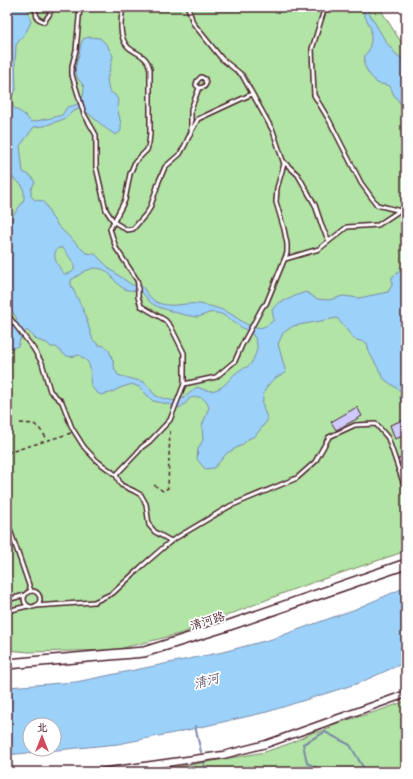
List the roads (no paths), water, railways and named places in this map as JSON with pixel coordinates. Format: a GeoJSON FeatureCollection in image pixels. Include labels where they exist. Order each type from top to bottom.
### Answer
{"type":"FeatureCollection","features":[{"type":"Feature","properties":{"kind":"street","name":"清河路"},"geometry":{"type":"LineString","coordinates":[[7,664],[144,652],[224,627],[406,564]]}},
{"type":"Feature","properties":{"kind":"street"},"geometry":{"type":"LineString","coordinates":[[101,772],[223,755],[266,744],[406,694]]}},
{"type":"Feature","properties":{"kind":"lane"},"geometry":{"type":"LineString","coordinates":[[35,7],[37,18],[44,22],[52,7]]}},
{"type":"Feature","properties":{"kind":"lane"},"geometry":{"type":"LineString","coordinates":[[80,7],[72,75],[84,114],[96,135],[96,167],[106,210],[114,222],[127,230],[133,229],[150,208],[165,167],[180,154],[198,119],[252,94]]}},
{"type":"Feature","properties":{"kind":"lane"},"geometry":{"type":"LineString","coordinates":[[116,475],[170,420],[184,384],[184,353],[171,327],[165,320],[141,306],[138,297],[137,280],[116,248],[110,229],[125,200],[130,174],[149,143],[150,133],[150,68],[146,60],[128,46],[123,40],[121,33],[121,14],[123,7]]}},
{"type":"Feature","properties":{"kind":"lane"},"geometry":{"type":"LineString","coordinates":[[184,384],[216,377],[235,361],[263,306],[266,304],[287,253],[284,229],[276,202],[277,188],[284,164],[274,131],[242,75],[222,59],[193,23],[188,7]]}},
{"type":"Feature","properties":{"kind":"lane"},"geometry":{"type":"LineString","coordinates":[[325,7],[312,49],[314,95],[329,120],[361,183],[377,205],[406,212]]}},
{"type":"Feature","properties":{"kind":"lane"},"geometry":{"type":"LineString","coordinates":[[190,132],[191,109],[199,88]]}},
{"type":"Feature","properties":{"kind":"lane"},"geometry":{"type":"LineString","coordinates":[[283,161],[298,175],[302,181],[315,205],[328,241]]}},
{"type":"Feature","properties":{"kind":"lane"},"geometry":{"type":"LineString","coordinates":[[284,259],[319,249],[347,227],[378,225],[400,211]]}},
{"type":"Feature","properties":{"kind":"lane"},"geometry":{"type":"LineString","coordinates":[[7,314],[33,348],[42,363],[50,391],[62,402],[74,432],[84,447],[96,460],[116,475],[121,485],[141,495],[146,504],[148,525],[155,532],[171,541]]}},
{"type":"Feature","properties":{"kind":"lane"},"geometry":{"type":"LineString","coordinates":[[7,611],[28,606],[94,602],[113,593],[171,541],[230,506],[297,478],[315,462],[329,437],[354,425],[376,424],[388,438],[406,488]]}},
{"type":"Feature","properties":{"kind":"lane"},"geometry":{"type":"LineString","coordinates":[[7,522],[31,591]]}},
{"type":"Feature","properties":{"kind":"lane"},"geometry":{"type":"LineString","coordinates":[[7,600],[25,595],[31,591],[37,593],[39,597],[39,603],[35,606]]}},
{"type":"Feature","properties":{"kind":"lane"},"geometry":{"type":"LineString","coordinates":[[25,595],[24,602],[28,606]]}},
{"type":"Feature","properties":{"kind":"water"},"geometry":{"type":"Polygon","coordinates":[[[12,7],[29,7],[28,10],[31,22],[26,32],[16,45],[16,90],[10,99],[14,108],[25,115],[31,122],[62,115],[67,107],[76,105],[81,101],[84,86],[77,77],[76,63],[83,39],[89,37],[100,38],[107,45],[113,56],[107,80],[109,91],[115,95],[118,100],[117,107],[121,131],[116,135],[81,108],[72,112],[64,119],[44,126],[34,127],[20,146],[23,172],[31,176],[35,182],[31,189],[31,196],[35,200],[43,201],[59,227],[86,253],[95,254],[111,270],[132,285],[142,286],[150,297],[156,302],[167,305],[199,304],[213,307],[226,311],[244,323],[258,327],[266,326],[274,320],[272,310],[278,303],[306,292],[317,299],[329,300],[343,296],[359,298],[388,292],[392,285],[392,277],[406,267],[406,404],[401,402],[400,397],[402,392],[384,379],[369,352],[367,343],[354,339],[337,318],[293,326],[283,333],[278,344],[286,373],[272,381],[265,389],[263,407],[267,416],[267,421],[255,436],[227,453],[214,468],[205,469],[197,459],[198,449],[203,440],[202,426],[209,407],[203,399],[199,397],[190,398],[179,408],[153,401],[139,387],[132,384],[101,395],[92,387],[90,370],[86,360],[79,355],[71,357],[66,356],[56,347],[51,347],[47,343],[37,340],[27,330],[21,337],[18,346],[7,350],[7,321],[11,325],[17,319],[10,307],[7,285],[7,240],[10,234],[11,221],[24,200],[24,192],[22,185],[14,179],[7,168],[7,79],[9,75],[10,47],[7,40],[7,16],[12,7]],[[58,248],[55,258],[58,265],[64,274],[70,273],[73,271],[74,267],[71,259],[63,248],[58,248]],[[94,268],[85,271],[71,280],[71,285],[86,316],[93,340],[109,350],[118,375],[144,382],[156,396],[176,401],[184,398],[197,387],[211,391],[216,390],[223,386],[240,370],[251,364],[257,349],[257,343],[249,331],[220,314],[208,313],[194,317],[158,307],[152,304],[141,292],[125,289],[119,285],[108,272],[94,268]]]}},
{"type":"Feature","properties":{"kind":"water"},"geometry":{"type":"Polygon","coordinates":[[[363,7],[368,7],[369,13],[386,42],[396,54],[401,58],[406,59],[406,111],[394,95],[390,86],[377,83],[369,74],[364,65],[365,55],[369,50],[371,41],[371,29],[364,14],[363,7]]]}},
{"type":"Feature","properties":{"kind":"water","name":"清河"},"geometry":{"type":"Polygon","coordinates":[[[406,587],[406,662],[359,683],[267,712],[118,744],[62,750],[62,717],[22,717],[22,754],[7,755],[7,687],[76,682],[223,652],[272,639],[353,610],[406,587]]]}},
{"type":"Feature","properties":{"kind":"waterway"},"geometry":{"type":"LineString","coordinates":[[195,726],[201,752]]}},
{"type":"Feature","properties":{"kind":"waterway"},"geometry":{"type":"LineString","coordinates":[[322,772],[321,770],[307,763],[303,744],[325,732],[350,745],[365,772]]}},
{"type":"Feature","properties":{"kind":"waterway"},"geometry":{"type":"LineString","coordinates":[[204,764],[208,772]]}}]}
